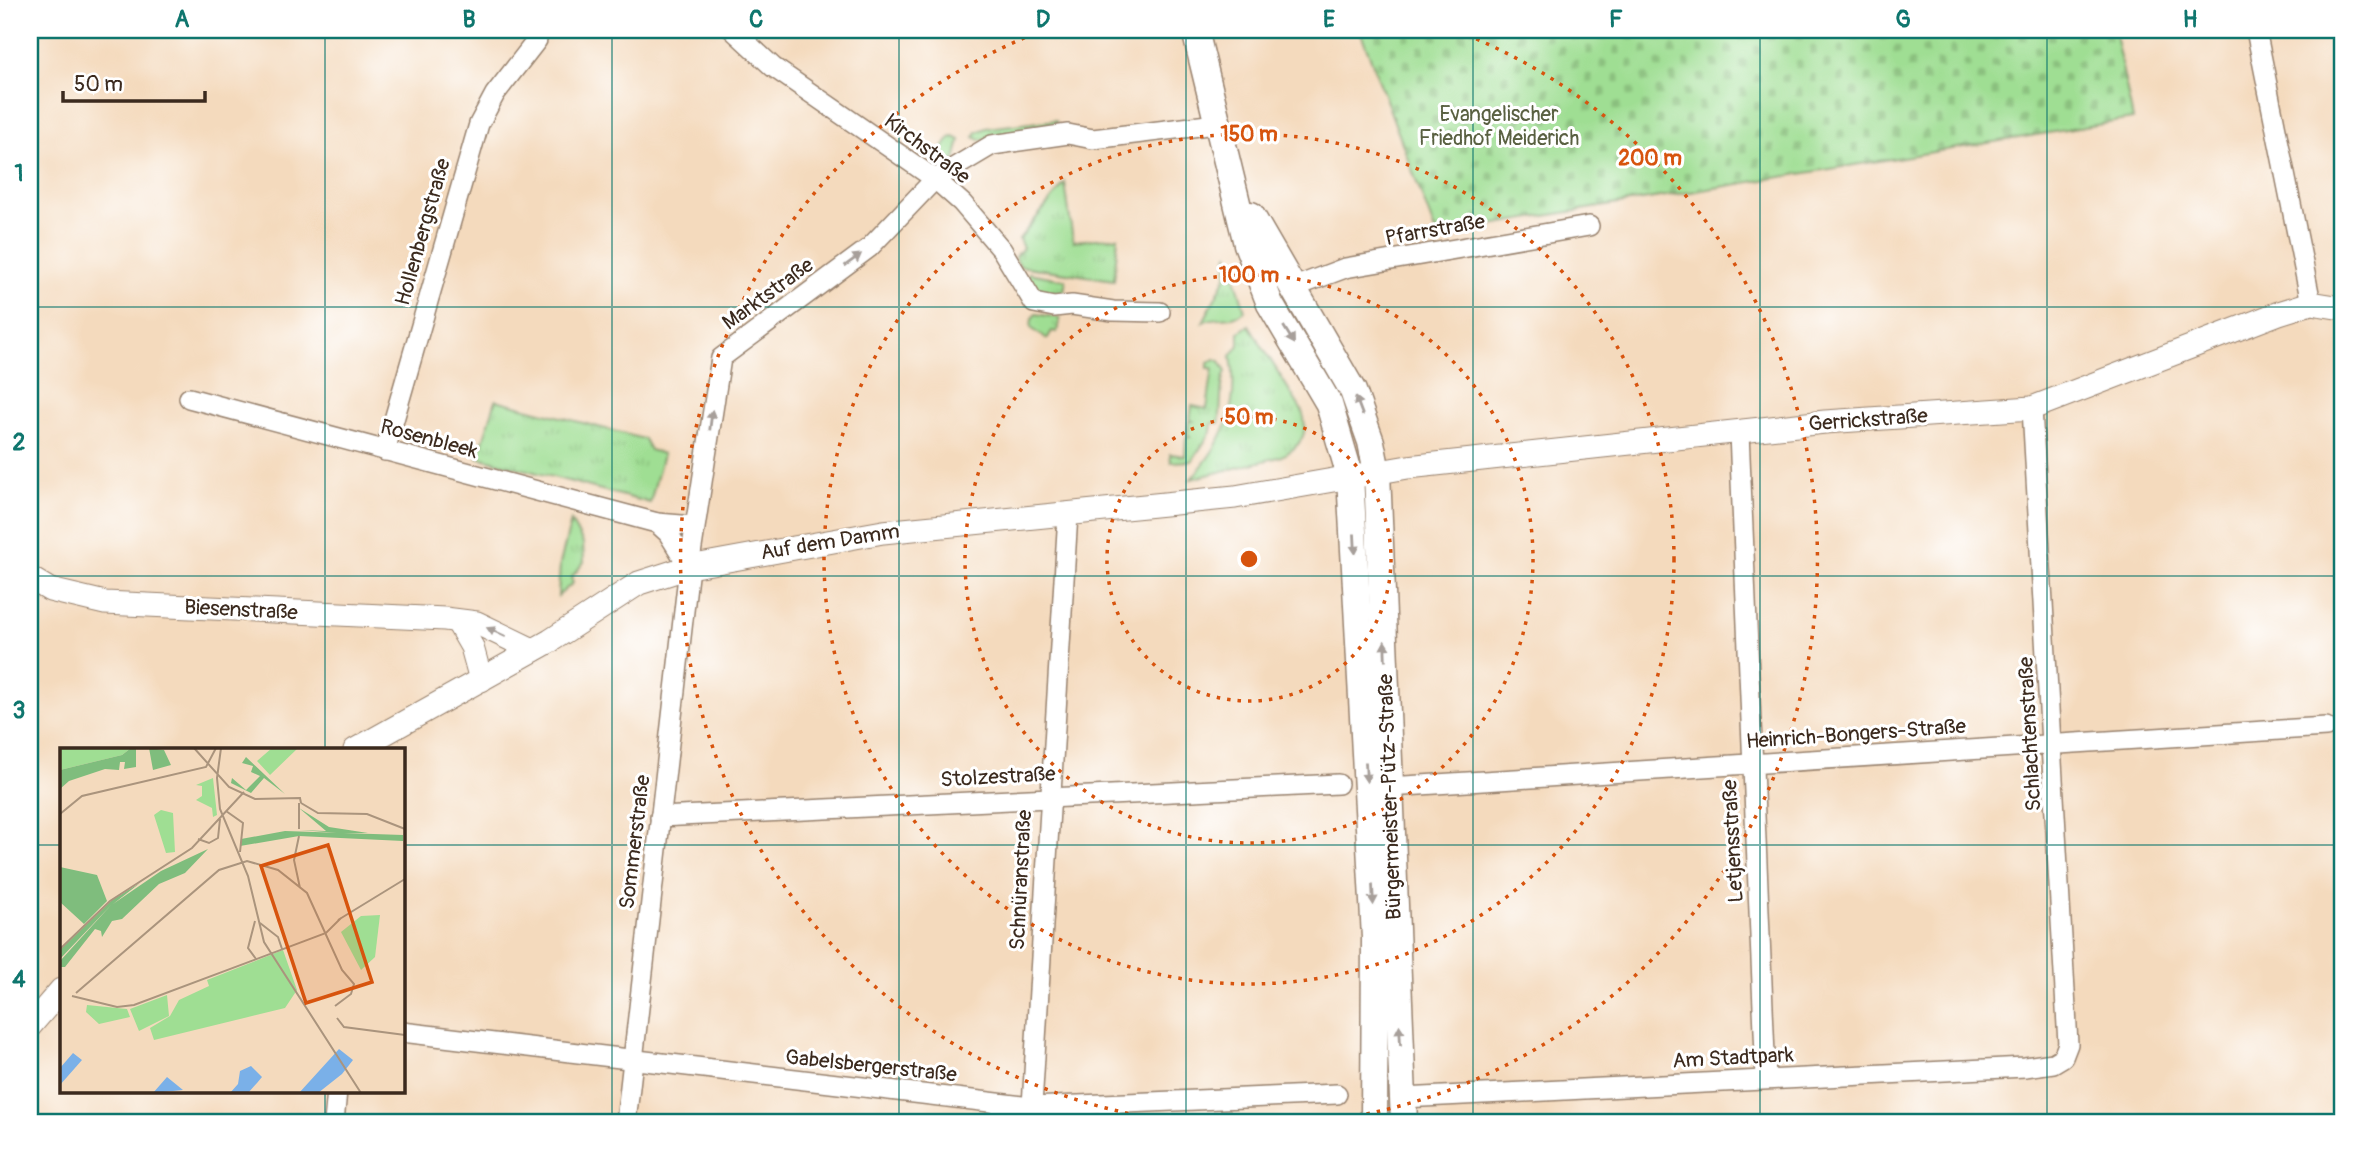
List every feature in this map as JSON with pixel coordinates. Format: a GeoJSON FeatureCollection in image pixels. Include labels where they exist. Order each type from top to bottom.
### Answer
{"type":"FeatureCollection","features":[{"type":"Feature","properties":{"kind":"main road"},"geometry":{"type":"LineString","coordinates":[[1195,30],[1225,159]]}},
{"type":"Feature","properties":{"kind":"main road","name":"Bürgermeister-Pütz-Straße"},"geometry":{"type":"LineString","coordinates":[[1225,159],[1258,230],[1353,391],[1362,411],[1377,471],[1403,1110]]}},
{"type":"Feature","properties":{"kind":"main road","name":"Bürgermeister-Pütz-Straße"},"geometry":{"type":"LineString","coordinates":[[1225,159],[1247,244],[1270,304],[1329,404],[1350,476],[1375,937],[1374,1122]]}},
{"type":"Feature","properties":{"kind":"street","name":"Kirchstraße"},"geometry":{"type":"LineString","coordinates":[[733,30],[773,67],[935,179],[962,203],[1002,250],[1034,303],[1054,307],[1072,305],[1113,311],[1160,312]]}},
{"type":"Feature","properties":{"kind":"street"},"geometry":{"type":"LineString","coordinates":[[2256,30],[2311,303]]}},
{"type":"Feature","properties":{"kind":"street","name":"Hollenbergstraße"},"geometry":{"type":"LineString","coordinates":[[385,451],[479,124],[495,94],[537,40]]}},
{"type":"Feature","properties":{"kind":"street","name":"Marktstraße"},"geometry":{"type":"LineString","coordinates":[[689,567],[721,358],[869,248],[935,179],[992,145],[1068,134],[1093,139],[1216,124]]}},
{"type":"Feature","properties":{"kind":"street","name":"Pfarrstraße"},"geometry":{"type":"LineString","coordinates":[[1292,288],[1345,268],[1589,226]]}},
{"type":"Feature","properties":{"kind":"street","name":"Gerrickstraße"},"geometry":{"type":"LineString","coordinates":[[1350,476],[1825,422],[2032,408],[2311,303],[2342,307]]}},
{"type":"Feature","properties":{"kind":"street","name":"Rosenbleek"},"geometry":{"type":"LineString","coordinates":[[189,398],[657,523],[694,526]]}},
{"type":"Feature","properties":{"kind":"street","name":"Schlachtenstraße"},"geometry":{"type":"LineString","coordinates":[[2032,408],[2054,744],[2068,1044],[2063,1057]]}},
{"type":"Feature","properties":{"kind":"street","name":"Letjensstraße"},"geometry":{"type":"LineString","coordinates":[[1739,433],[1766,1079]]}},
{"type":"Feature","properties":{"kind":"street","name":"Auf dem Damm"},"geometry":{"type":"LineString","coordinates":[[359,748],[533,650],[639,583],[689,567],[835,539],[1235,497],[1301,488],[1350,476]]}},
{"type":"Feature","properties":{"kind":"street","name":"Schnüranstraße"},"geometry":{"type":"LineString","coordinates":[[1031,1115],[1068,514]]}},
{"type":"Feature","properties":{"kind":"street"},"geometry":{"type":"LineString","coordinates":[[657,523],[668,533],[689,567]]}},
{"type":"Feature","properties":{"kind":"street","name":"Sommerstraße"},"geometry":{"type":"LineString","coordinates":[[626,1122],[689,567]]}},
{"type":"Feature","properties":{"kind":"street","name":"Biesenstraße"},"geometry":{"type":"LineString","coordinates":[[32,584],[71,597],[105,603],[477,623],[533,650]]}},
{"type":"Feature","properties":{"kind":"street"},"geometry":{"type":"LineString","coordinates":[[457,621],[471,647],[481,680]]}},
{"type":"Feature","properties":{"kind":"street","name":"Heinrich-Bongers-Straße"},"geometry":{"type":"LineString","coordinates":[[1389,786],[2326,727]]}},
{"type":"Feature","properties":{"kind":"street","name":"Stolzestraße"},"geometry":{"type":"LineString","coordinates":[[660,817],[1338,784]]}},
{"type":"Feature","properties":{"kind":"street"},"geometry":{"type":"LineString","coordinates":[[30,1026],[60,991]]}},
{"type":"Feature","properties":{"kind":"street","name":"Gabelsbergerstraße"},"geometry":{"type":"LineString","coordinates":[[404,1032],[1031,1115],[1337,1094]]}},
{"type":"Feature","properties":{"kind":"street","name":"Am Stadtpark"},"geometry":{"type":"LineString","coordinates":[[1403,1110],[1766,1079],[2025,1067],[2053,1063],[2063,1057]]}},
{"type":"Feature","properties":{"kind":"street"},"geometry":{"type":"LineString","coordinates":[[334,1122],[337,1092]]}},
{"type":"Feature","properties":{"kind":"green space","name":"Evangelischer Friedhof Meiderich"},"geometry":{"type":"Polygon","coordinates":[[[1360,30],[2114,30],[2133,119],[1436,234],[1360,30]]]}},
{"type":"Feature","properties":{"kind":"green space"},"geometry":{"type":"Polygon","coordinates":[[[1056,120],[1058,129],[980,140],[974,137],[977,132],[986,128],[1056,120]]]}},
{"type":"Feature","properties":{"kind":"green space"},"geometry":{"type":"Polygon","coordinates":[[[950,138],[960,140],[955,160],[942,164],[940,152],[950,138]]]}},
{"type":"Feature","properties":{"kind":"green space"},"geometry":{"type":"Polygon","coordinates":[[[1065,183],[1073,241],[1118,237],[1114,280],[1020,266],[1015,257],[1023,248],[1019,239],[1065,183]]]}},
{"type":"Feature","properties":{"kind":"green space"},"geometry":{"type":"Polygon","coordinates":[[[1228,253],[1245,311],[1235,316],[1203,322],[1226,277],[1228,253]]]}},
{"type":"Feature","properties":{"kind":"green space"},"geometry":{"type":"Polygon","coordinates":[[[1029,273],[1066,280],[1062,302],[1044,300],[1027,278],[1029,273]]]}},
{"type":"Feature","properties":{"kind":"green space"},"geometry":{"type":"Polygon","coordinates":[[[1036,314],[1060,318],[1057,332],[1052,331],[1047,339],[1031,328],[1032,318],[1036,314]]]}},
{"type":"Feature","properties":{"kind":"green space"},"geometry":{"type":"Polygon","coordinates":[[[1249,325],[1302,411],[1304,433],[1293,450],[1279,457],[1191,479],[1221,437],[1227,423],[1233,392],[1231,356],[1239,345],[1239,332],[1249,325]]]}},
{"type":"Feature","properties":{"kind":"green space"},"geometry":{"type":"Polygon","coordinates":[[[1215,359],[1220,361],[1226,372],[1222,383],[1219,423],[1212,423],[1211,432],[1192,461],[1171,462],[1170,454],[1185,456],[1186,438],[1190,437],[1187,435],[1189,421],[1193,421],[1190,419],[1192,406],[1207,409],[1213,368],[1208,368],[1208,364],[1215,359]]]}},
{"type":"Feature","properties":{"kind":"green space"},"geometry":{"type":"Polygon","coordinates":[[[496,400],[644,439],[650,450],[663,454],[650,503],[478,457],[496,400]]]}},
{"type":"Feature","properties":{"kind":"green space"},"geometry":{"type":"Polygon","coordinates":[[[571,521],[583,543],[584,562],[571,578],[573,583],[558,596],[560,564],[571,521]]]}}]}
